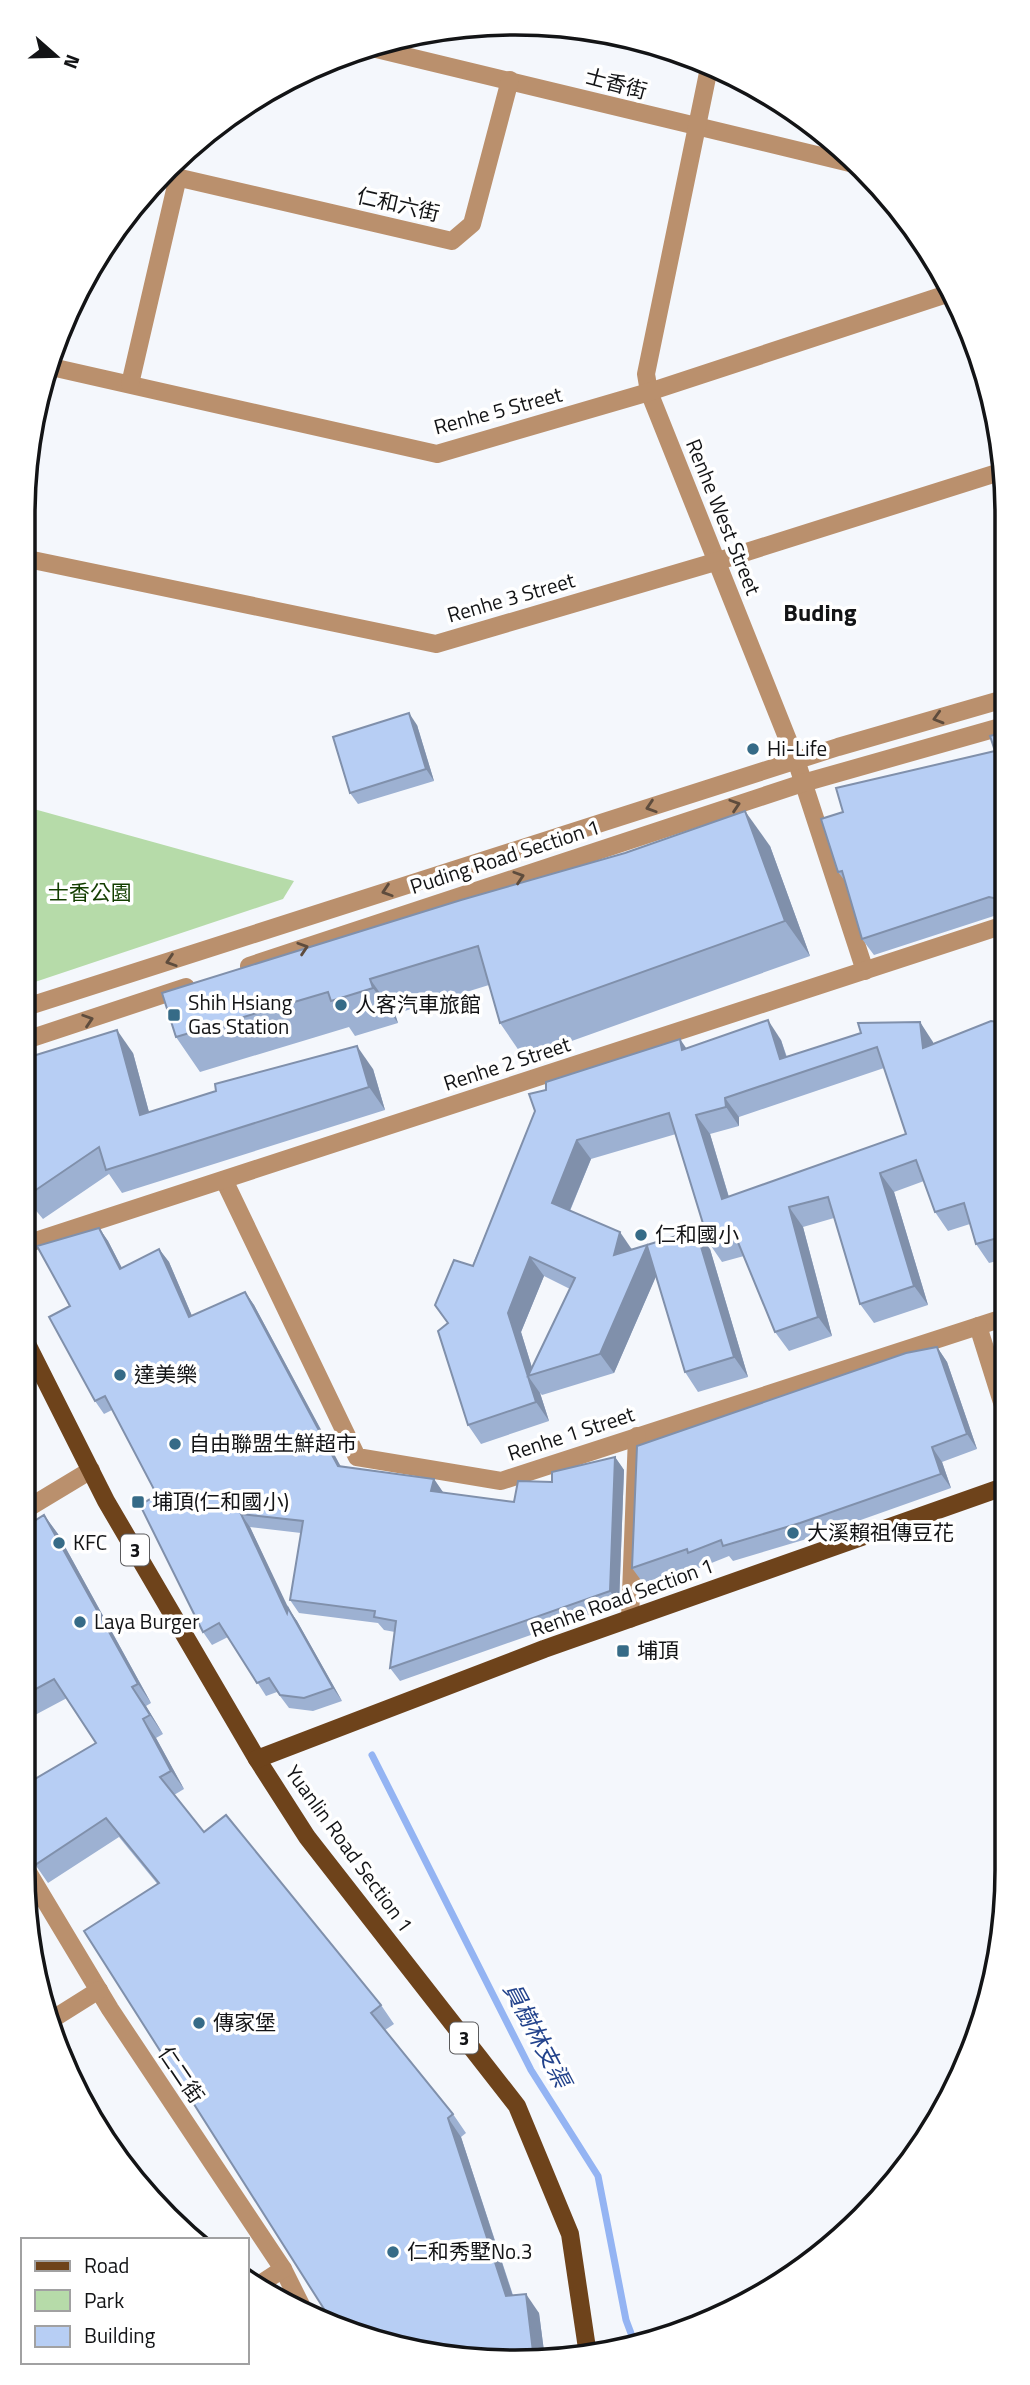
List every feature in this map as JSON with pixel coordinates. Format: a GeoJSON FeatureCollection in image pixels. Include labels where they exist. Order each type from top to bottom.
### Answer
{"type":"FeatureCollection","features":[{"type":"Feature","properties":{"kind":"main road","name":"Yuanlin Road Section 1"},"geometry":{"type":"LineString","coordinates":[[35,1360],[90,1470],[257,1759],[306,1837],[517,2106],[570,2234],[586,2345]]}},
{"type":"Feature","properties":{"kind":"main road","name":"Renhe Road Section 1"},"geometry":{"type":"LineString","coordinates":[[257,1759],[630,1619],[995,1490]]}},
{"type":"Feature","properties":{"kind":"street","name":"士香街"},"geometry":{"type":"LineString","coordinates":[[388,52],[837,160]]}},
{"type":"Feature","properties":{"kind":"street","name":"Renhe West Street"},"geometry":{"type":"LineString","coordinates":[[707,76],[646,374],[649,392],[796,760],[865,971]]}},
{"type":"Feature","properties":{"kind":"street","name":"仁和六街"},"geometry":{"type":"LineString","coordinates":[[175,177],[452,241],[472,224],[510,80]]}},
{"type":"Feature","properties":{"kind":"street"},"geometry":{"type":"LineString","coordinates":[[130,384],[168,184]]}},
{"type":"Feature","properties":{"kind":"street","name":"Renhe 5 Street"},"geometry":{"type":"LineString","coordinates":[[58,368],[437,454],[649,392],[941,296]]}},
{"type":"Feature","properties":{"kind":"street","name":"Renhe 3 Street"},"geometry":{"type":"LineString","coordinates":[[35,560],[436,644],[715,562],[993,474]]}},
{"type":"Feature","properties":{"kind":"street","name":"Puding Road Section 1"},"geometry":{"type":"LineString","coordinates":[[35,1004],[796,760],[995,702]]}},
{"type":"Feature","properties":{"kind":"street","name":"Puding Road Section 1"},"geometry":{"type":"LineString","coordinates":[[234,971],[803,783],[995,729]]}},
{"type":"Feature","properties":{"kind":"street","name":"Renhe 2 Street"},"geometry":{"type":"LineString","coordinates":[[35,1241],[995,928]]}},
{"type":"Feature","properties":{"kind":"street"},"geometry":{"type":"LineString","coordinates":[[35,1037],[208,980]]}},
{"type":"Feature","properties":{"kind":"street","name":"Renhe 1 Street"},"geometry":{"type":"LineString","coordinates":[[224,1180],[357,1457],[502,1481],[995,1321]]}},
{"type":"Feature","properties":{"kind":"street"},"geometry":{"type":"LineString","coordinates":[[978,1326],[995,1380]]}},
{"type":"Feature","properties":{"kind":"street"},"geometry":{"type":"LineString","coordinates":[[630,1619],[637,1436]]}},
{"type":"Feature","properties":{"kind":"street"},"geometry":{"type":"LineString","coordinates":[[35,1504],[90,1470]]}},
{"type":"Feature","properties":{"kind":"street","name":"仁二街"},"geometry":{"type":"LineString","coordinates":[[35,1885],[99,1990],[283,2269],[297,2297]]}},
{"type":"Feature","properties":{"kind":"street"},"geometry":{"type":"LineString","coordinates":[[58,2016],[99,1990]]}},
{"type":"Feature","properties":{"kind":"street"},"geometry":{"type":"LineString","coordinates":[[266,2280],[283,2269]]}},
{"type":"Feature","properties":{"kind":"green space","name":"士香公園"},"geometry":{"type":"Polygon","coordinates":[[[35,809],[294,881],[283,899],[35,982],[35,809]]]}},
{"type":"Feature","properties":{"kind":"building"},"geometry":{"type":"Polygon","coordinates":[[[409,713],[426,769],[350,793],[333,737],[409,713]]]}},
{"type":"Feature","properties":{"kind":"building"},"geometry":{"type":"Polygon","coordinates":[[[995,735],[995,751],[990,736],[995,735]]]}},
{"type":"Feature","properties":{"kind":"building"},"geometry":{"type":"Polygon","coordinates":[[[995,751],[995,898],[989,897],[862,939],[842,871],[838,872],[821,819],[843,812],[836,788],[995,751]]]}},
{"type":"Feature","properties":{"kind":"building"},"geometry":{"type":"Polygon","coordinates":[[[745,811],[785,921],[500,1023],[478,946],[370,979],[373,988],[331,1001],[328,992],[176,1037],[162,993],[461,900],[625,853],[745,811]]]}},
{"type":"Feature","properties":{"kind":"building"},"geometry":{"type":"Polygon","coordinates":[[[768,1020],[780,1059],[861,1033],[858,1023],[920,1022],[923,1048],[995,1022],[995,1239],[976,1244],[964,1203],[935,1212],[916,1160],[880,1173],[914,1286],[860,1304],[828,1197],[789,1207],[818,1317],[775,1332],[735,1235],[709,1243],[669,1113],[577,1140],[552,1203],[620,1232],[614,1255],[696,1230],[734,1357],[685,1372],[647,1246],[600,1354],[528,1376],[575,1278],[530,1257],[508,1313],[536,1402],[468,1425],[438,1331],[448,1323],[435,1305],[454,1260],[473,1266],[535,1111],[529,1094],[546,1090],[546,1082],[680,1039],[682,1050],[768,1020]],[[877,1047],[725,1098],[726,1107],[696,1115],[722,1199],[906,1134],[877,1047]]]}},
{"type":"Feature","properties":{"kind":"building"},"geometry":{"type":"Polygon","coordinates":[[[117,1030],[140,1115],[216,1091],[215,1084],[357,1046],[369,1087],[106,1170],[99,1147],[35,1191],[35,1055],[117,1030]]]}},
{"type":"Feature","properties":{"kind":"building"},"geometry":{"type":"Polygon","coordinates":[[[99,1228],[120,1269],[159,1249],[189,1317],[245,1292],[338,1466],[434,1479],[431,1491],[514,1502],[518,1481],[552,1482],[552,1472],[615,1457],[610,1591],[390,1668],[396,1621],[374,1617],[375,1611],[290,1600],[303,1521],[241,1514],[287,1613],[288,1608],[333,1688],[304,1698],[280,1695],[269,1678],[257,1683],[219,1623],[203,1632],[140,1505],[157,1495],[105,1396],[95,1401],[49,1317],[70,1306],[37,1246],[99,1228]]]}},
{"type":"Feature","properties":{"kind":"building"},"geometry":{"type":"Polygon","coordinates":[[[937,1347],[967,1434],[932,1447],[941,1474],[800,1523],[723,1546],[721,1540],[688,1553],[687,1549],[632,1568],[637,1446],[906,1353],[937,1347]]]}},
{"type":"Feature","properties":{"kind":"building"},"geometry":{"type":"Polygon","coordinates":[[[44,1515],[138,1684],[132,1687],[150,1715],[143,1719],[171,1771],[160,1777],[204,1832],[226,1815],[381,2005],[371,2013],[453,2114],[448,2118],[506,2296],[526,2294],[533,2349],[484,2349],[421,2341],[361,2325],[325,2310],[84,1931],[159,1883],[106,1818],[35,1865],[35,1779],[96,1743],[54,1679],[35,1689],[35,1521],[44,1515]]]}},
{"type":"Feature","properties":{"kind":"waterway","name":"員樹林支渠"},"geometry":{"type":"LineString","coordinates":[[372,1755],[531,2070],[598,2176],[626,2320],[632,2336]]}},
{"type":"Feature","properties":{"kind":"place","name":"Hi-Life"},"geometry":{"type":"Point","coordinates":[753,749]}},
{"type":"Feature","properties":{"kind":"place","name":"人客汽車旅館"},"geometry":{"type":"Point","coordinates":[341,1005]}},
{"type":"Feature","properties":{"kind":"place","name":"Shih Hsiang Gas Station"},"geometry":{"type":"Point","coordinates":[174,1015]}},
{"type":"Feature","properties":{"kind":"place","name":"仁和國小"},"geometry":{"type":"Point","coordinates":[641,1235]}},
{"type":"Feature","properties":{"kind":"place","name":"達美樂"},"geometry":{"type":"Point","coordinates":[120,1375]}},
{"type":"Feature","properties":{"kind":"place","name":"自由聯盟生鮮超市"},"geometry":{"type":"Point","coordinates":[175,1444]}},
{"type":"Feature","properties":{"kind":"place","name":"埔頂(仁和國小)"},"geometry":{"type":"Point","coordinates":[138,1502]}},
{"type":"Feature","properties":{"kind":"place","name":"大溪賴祖傳豆花"},"geometry":{"type":"Point","coordinates":[793,1533]}},
{"type":"Feature","properties":{"kind":"place","name":"KFC"},"geometry":{"type":"Point","coordinates":[59,1543]}},
{"type":"Feature","properties":{"kind":"place","name":"Laya Burger"},"geometry":{"type":"Point","coordinates":[80,1622]}},
{"type":"Feature","properties":{"kind":"place","name":"埔頂"},"geometry":{"type":"Point","coordinates":[623,1651]}},
{"type":"Feature","properties":{"kind":"place","name":"傳家堡"},"geometry":{"type":"Point","coordinates":[199,2023]}},
{"type":"Feature","properties":{"kind":"place","name":"仁和秀墅No.3"},"geometry":{"type":"Point","coordinates":[393,2252]}},
{"type":"Feature","properties":{"kind":"district","name":"Buding"},"geometry":{"type":"Point","coordinates":[820,613]}}]}
